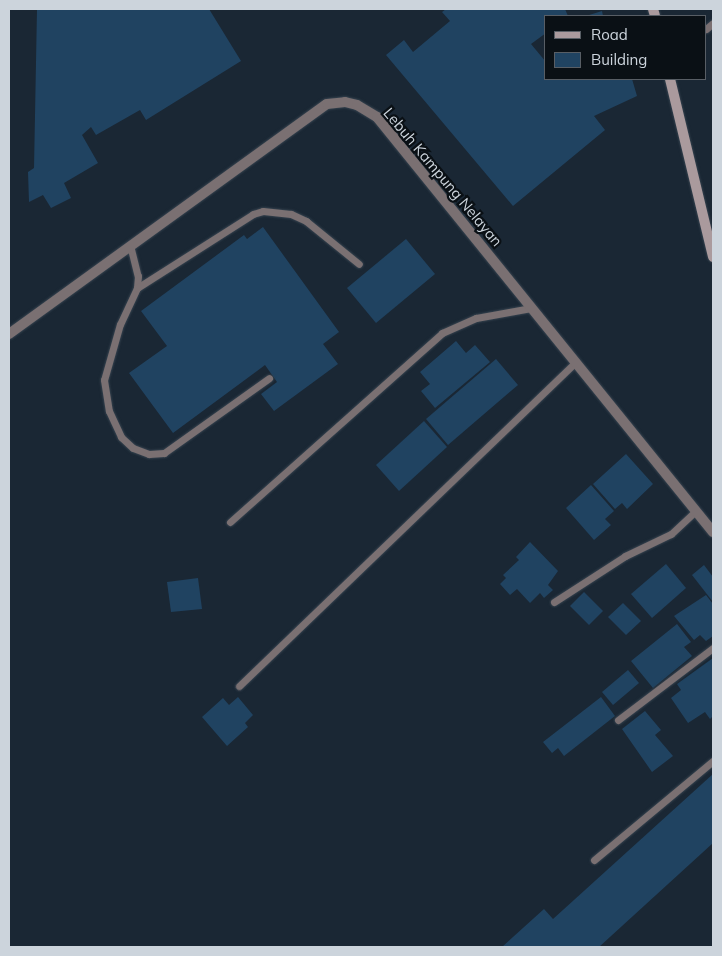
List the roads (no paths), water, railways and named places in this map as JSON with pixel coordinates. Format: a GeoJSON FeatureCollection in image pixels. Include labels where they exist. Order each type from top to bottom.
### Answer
{"type":"FeatureCollection","features":[{"type":"Feature","properties":{"kind":"street"},"geometry":{"type":"LineString","coordinates":[[670,80],[713,257]]}},
{"type":"Feature","properties":{"kind":"street","name":"Lebuh Kampung Nelayan"},"geometry":{"type":"LineString","coordinates":[[9,334],[327,104],[345,102],[377,117],[712,529]]}},
{"type":"Feature","properties":{"kind":"lane"},"geometry":{"type":"LineString","coordinates":[[136,288],[252,214],[263,211],[291,214],[306,221],[359,264]]}},
{"type":"Feature","properties":{"kind":"lane"},"geometry":{"type":"LineString","coordinates":[[130,245],[138,276],[136,288],[120,324],[104,380],[109,411],[121,437],[133,448],[149,454],[164,453],[269,378]]}},
{"type":"Feature","properties":{"kind":"lane"},"geometry":{"type":"LineString","coordinates":[[230,522],[442,332],[476,318],[531,308]]}},
{"type":"Feature","properties":{"kind":"lane"},"geometry":{"type":"LineString","coordinates":[[239,686],[576,362]]}},
{"type":"Feature","properties":{"kind":"lane"},"geometry":{"type":"LineString","coordinates":[[554,602],[625,556],[671,534],[696,511]]}},
{"type":"Feature","properties":{"kind":"lane"},"geometry":{"type":"LineString","coordinates":[[618,720],[713,648]]}},
{"type":"Feature","properties":{"kind":"lane"},"geometry":{"type":"LineString","coordinates":[[594,860],[713,761]]}}]}
